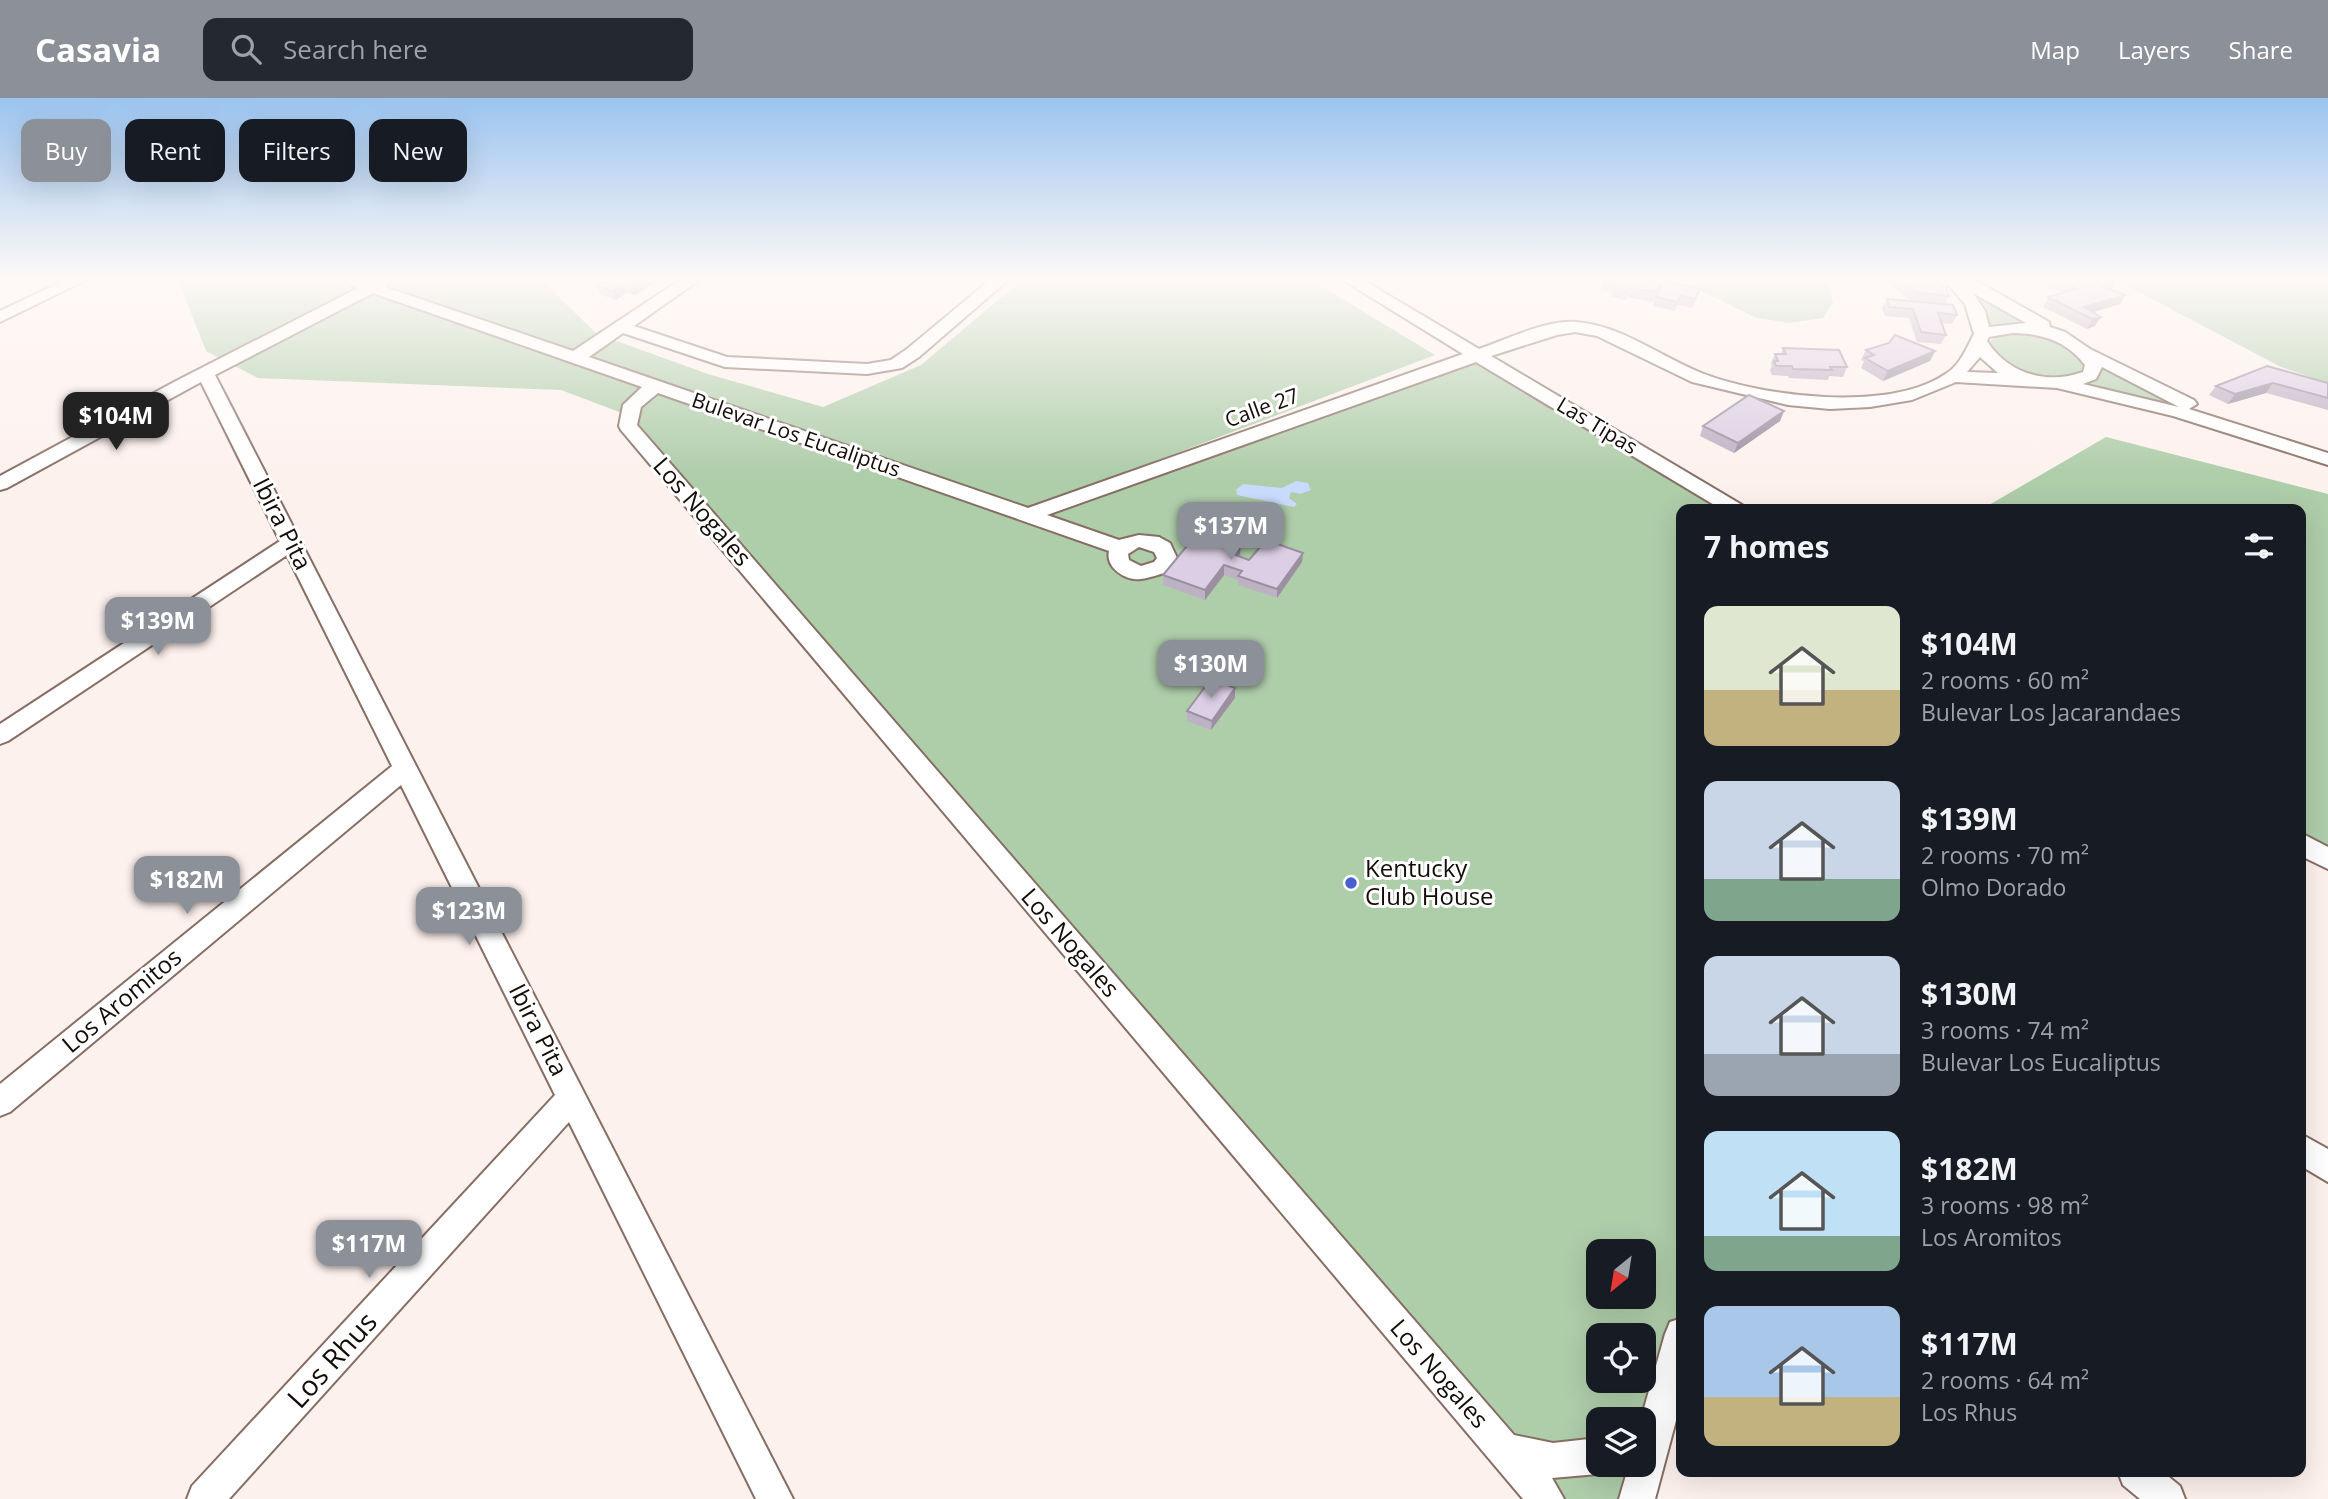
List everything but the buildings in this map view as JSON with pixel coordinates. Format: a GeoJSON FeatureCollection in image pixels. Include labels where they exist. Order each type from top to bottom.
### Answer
{"type":"FeatureCollection","features":[{"type":"Feature","properties":{"kind":"street"},"geometry":{"type":"LineString","coordinates":[[0,484],[261,345]]}},
{"type":"Feature","properties":{"kind":"street","name":"Bulevar Los Eucaliptus"},"geometry":{"type":"LineString","coordinates":[[541,345],[1122,548]]}},
{"type":"Feature","properties":{"kind":"street"},"geometry":{"type":"LineString","coordinates":[[575,358],[593,345]]}},
{"type":"Feature","properties":{"kind":"street"},"geometry":{"type":"LineString","coordinates":[[675,345],[725,362],[867,369],[896,364],[919,345]]}},
{"type":"Feature","properties":{"kind":"street","name":"Las Tipas"},"geometry":{"type":"LineString","coordinates":[[1462,345],[1727,504]]}},
{"type":"Feature","properties":{"kind":"street","name":"Calle 27"},"geometry":{"type":"LineString","coordinates":[[1028,515],[1507,345]]}},
{"type":"Feature","properties":{"kind":"street","name":"Calle 27"},"geometry":{"type":"LineString","coordinates":[[1630,345],[1699,378],[1788,400],[1830,404],[1870,402],[1912,395],[1954,377],[2027,379]]}},
{"type":"Feature","properties":{"kind":"street","name":"Calle 27"},"geometry":{"type":"LineString","coordinates":[[1954,377],[1969,360],[1976,345]]}},
{"type":"Feature","properties":{"kind":"street"},"geometry":{"type":"LineString","coordinates":[[1982,345],[1985,355],[2002,369],[2027,379],[2058,383],[2239,429],[2328,459]]}},
{"type":"Feature","properties":{"kind":"street"},"geometry":{"type":"LineString","coordinates":[[2074,345],[2239,429]]}},
{"type":"Feature","properties":{"kind":"street"},"geometry":{"type":"LineString","coordinates":[[2058,383],[2078,381],[2090,374],[2094,365],[2087,353]]}},
{"type":"Feature","properties":{"kind":"street"},"geometry":{"type":"LineString","coordinates":[[0,492],[184,392],[206,374]]}},
{"type":"Feature","properties":{"kind":"street","name":"Ibira Pita"},"geometry":{"type":"LineString","coordinates":[[206,374],[775,1499]]}},
{"type":"Feature","properties":{"kind":"street","name":"Los Nogales"},"geometry":{"type":"LineString","coordinates":[[655,386],[632,405],[628,426],[1546,1499]]}},
{"type":"Feature","properties":{"kind":"street"},"geometry":{"type":"LineString","coordinates":[[0,735],[292,543]]}},
{"type":"Feature","properties":{"kind":"street","name":"Los Aromitos"},"geometry":{"type":"LineString","coordinates":[[0,1102],[405,768]]}},
{"type":"Feature","properties":{"kind":"street"},"geometry":{"type":"LineString","coordinates":[[2306,846],[2328,859]]}},
{"type":"Feature","properties":{"kind":"street","name":"Los Rhus"},"geometry":{"type":"LineString","coordinates":[[205,1499],[572,1097]]}},
{"type":"Feature","properties":{"kind":"street"},"geometry":{"type":"LineString","coordinates":[[2306,1152],[2328,1167]]}},
{"type":"Feature","properties":{"kind":"street"},"geometry":{"type":"LineString","coordinates":[[1656,1416],[1676,1353]]}},
{"type":"Feature","properties":{"kind":"street"},"geometry":{"type":"LineString","coordinates":[[1505,1451],[1553,1461],[1586,1457]]}},
{"type":"Feature","properties":{"kind":"street"},"geometry":{"type":"LineString","coordinates":[[1637,1499],[1641,1477]]}},
{"type":"Feature","properties":{"kind":"street"},"geometry":{"type":"LineString","coordinates":[[2142,1477],[2167,1499]]}},
{"type":"Feature","properties":{"kind":"green space","name":"Kentucky Club House"},"geometry":{"type":"Polygon","coordinates":[[[204,345],[629,345],[708,374],[823,407],[921,365],[944,345],[1419,345],[1435,355],[1032,508],[1478,355],[1727,504],[1676,504],[1676,1356],[1656,1429],[1656,1407],[1586,1407],[1586,1477],[1643,1477],[1637,1499],[1546,1499],[628,426],[630,416],[561,390],[258,378],[206,351],[204,345]]]}},
{"type":"Feature","properties":{"kind":"green space"},"geometry":{"type":"Polygon","coordinates":[[[1990,345],[2065,345],[2084,363],[2081,371],[2069,375],[2042,377],[2015,370],[1995,354],[1990,345]]]}},
{"type":"Feature","properties":{"kind":"green space"},"geometry":{"type":"Polygon","coordinates":[[[2240,345],[2328,345],[2328,383],[2281,367],[2240,345]]]}},
{"type":"Feature","properties":{"kind":"green space"},"geometry":{"type":"Polygon","coordinates":[[[2099,364],[2190,411],[2086,385],[2092,380],[2099,364]]]}},
{"type":"Feature","properties":{"kind":"green space"},"geometry":{"type":"Polygon","coordinates":[[[2106,437],[2328,494],[2328,859],[2306,846],[2306,504],[1991,504],[2106,437]]]}},
{"type":"Feature","properties":{"kind":"water"},"geometry":{"type":"Polygon","coordinates":[[[1296,481],[1308,483],[1311,490],[1301,494],[1291,492],[1289,498],[1297,504],[1294,507],[1237,495],[1236,490],[1243,484],[1282,488],[1296,481]]]}},
{"type":"Feature","properties":{"kind":"place","name":"Kentucky Club House"},"geometry":{"type":"Point","coordinates":[1351,883]}}]}
